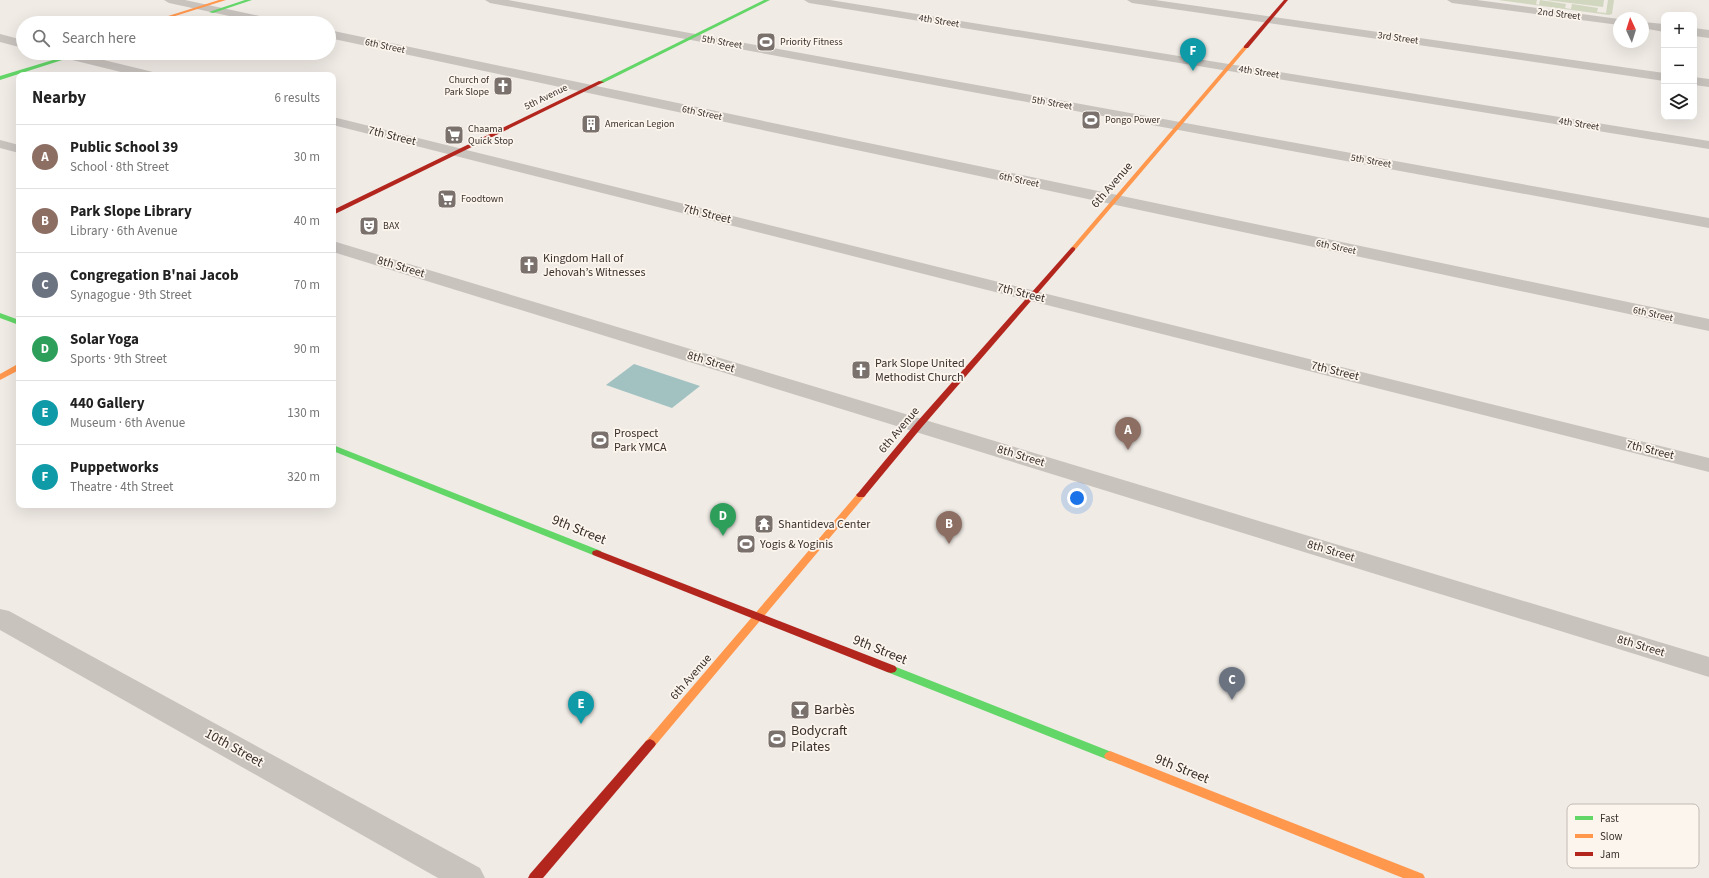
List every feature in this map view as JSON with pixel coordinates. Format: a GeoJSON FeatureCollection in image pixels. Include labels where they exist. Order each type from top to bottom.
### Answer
{"type":"FeatureCollection","features":[{"type":"Feature","properties":{"kind":"street"},"geometry":{"type":"LineString","coordinates":[[169,0],[246,16]]}},
{"type":"Feature","properties":{"kind":"street"},"geometry":{"type":"LineString","coordinates":[[172,16],[224,0]]}},
{"type":"Feature","properties":{"kind":"street"},"geometry":{"type":"LineString","coordinates":[[199,16],[250,0]]}},
{"type":"Feature","properties":{"kind":"street","name":"5th Street"},"geometry":{"type":"LineString","coordinates":[[490,0],[1709,223]]}},
{"type":"Feature","properties":{"kind":"street","name":"5th Avenue"},"geometry":{"type":"LineString","coordinates":[[336,212],[768,0]]}},
{"type":"Feature","properties":{"kind":"street","name":"4th Street"},"geometry":{"type":"LineString","coordinates":[[809,0],[1709,145]]}},
{"type":"Feature","properties":{"kind":"street","name":"3rd Street"},"geometry":{"type":"LineString","coordinates":[[1132,0],[1661,77]]}},
{"type":"Feature","properties":{"kind":"street","name":"6th Avenue"},"geometry":{"type":"LineString","coordinates":[[535,878],[758,617],[919,425],[1033,296],[1286,0]]}},
{"type":"Feature","properties":{"kind":"street","name":"2nd Street"},"geometry":{"type":"LineString","coordinates":[[1452,0],[1613,21]]}},
{"type":"Feature","properties":{"kind":"street"},"geometry":{"type":"LineString","coordinates":[[1649,26],[1661,28]]}},
{"type":"Feature","properties":{"kind":"street"},"geometry":{"type":"LineString","coordinates":[[1697,32],[1709,34]]}},
{"type":"Feature","properties":{"kind":"street","name":"6th Street"},"geometry":{"type":"LineString","coordinates":[[336,35],[1709,325]]}},
{"type":"Feature","properties":{"kind":"street"},"geometry":{"type":"LineString","coordinates":[[0,38],[16,42]]}},
{"type":"Feature","properties":{"kind":"street"},"geometry":{"type":"LineString","coordinates":[[18,72],[53,60]]}},
{"type":"Feature","properties":{"kind":"street"},"geometry":{"type":"LineString","coordinates":[[93,60],[137,72]]}},
{"type":"Feature","properties":{"kind":"street"},"geometry":{"type":"LineString","coordinates":[[0,78],[16,73]]}},
{"type":"Feature","properties":{"kind":"street"},"geometry":{"type":"LineString","coordinates":[[1697,81],[1709,83]]}},
{"type":"Feature","properties":{"kind":"street","name":"7th Street"},"geometry":{"type":"LineString","coordinates":[[336,122],[1709,465]]}},
{"type":"Feature","properties":{"kind":"street"},"geometry":{"type":"LineString","coordinates":[[0,144],[16,149]]}},
{"type":"Feature","properties":{"kind":"street","name":"8th Street"},"geometry":{"type":"LineString","coordinates":[[336,247],[1709,667]]}},
{"type":"Feature","properties":{"kind":"street"},"geometry":{"type":"LineString","coordinates":[[0,315],[16,322]]}},
{"type":"Feature","properties":{"kind":"street"},"geometry":{"type":"LineString","coordinates":[[0,377],[16,369]]}},
{"type":"Feature","properties":{"kind":"street","name":"9th Street"},"geometry":{"type":"LineString","coordinates":[[336,449],[1418,878]]}},
{"type":"Feature","properties":{"kind":"street","name":"10th Street"},"geometry":{"type":"LineString","coordinates":[[0,618],[468,878]]}},
{"type":"Feature","properties":{"kind":"green space"},"geometry":{"type":"Polygon","coordinates":[[[1498,0],[1537,0],[1536,4],[1539,5],[1540,0],[1566,4],[1565,8],[1571,9],[1572,4],[1598,8],[1597,12],[1606,13],[1608,0],[1614,0],[1612,14],[1609,15],[1498,0]]]}},
{"type":"Feature","properties":{"kind":"green space"},"geometry":{"type":"Polygon","coordinates":[[[1546,0],[1604,0],[1603,7],[1546,0]]]}},
{"type":"Feature","properties":{"kind":"water"},"geometry":{"type":"Polygon","coordinates":[[[634,364],[700,386],[672,408],[606,385],[634,364]]]}},
{"type":"Feature","properties":{"kind":"traffic: fast"},"geometry":{"type":"LineString","coordinates":[[211,12],[250,0]]}},
{"type":"Feature","properties":{"kind":"traffic: fast"},"geometry":{"type":"LineString","coordinates":[[601,82],[768,0]]}},
{"type":"Feature","properties":{"kind":"traffic: fast"},"geometry":{"type":"LineString","coordinates":[[19,72],[58,60]]}},
{"type":"Feature","properties":{"kind":"traffic: fast"},"geometry":{"type":"LineString","coordinates":[[0,78],[16,73]]}},
{"type":"Feature","properties":{"kind":"traffic: fast"},"geometry":{"type":"LineString","coordinates":[[0,315],[16,322]]}},
{"type":"Feature","properties":{"kind":"traffic: fast"},"geometry":{"type":"LineString","coordinates":[[336,449],[597,553]]}},
{"type":"Feature","properties":{"kind":"traffic: fast"},"geometry":{"type":"LineString","coordinates":[[891,669],[1110,756]]}},
{"type":"Feature","properties":{"kind":"traffic: slow"},"geometry":{"type":"LineString","coordinates":[[171,16],[224,0]]}},
{"type":"Feature","properties":{"kind":"traffic: slow"},"geometry":{"type":"LineString","coordinates":[[1073,249],[1246,47]]}},
{"type":"Feature","properties":{"kind":"traffic: slow"},"geometry":{"type":"LineString","coordinates":[[0,377],[16,369]]}},
{"type":"Feature","properties":{"kind":"traffic: slow"},"geometry":{"type":"LineString","coordinates":[[650,744],[861,495]]}},
{"type":"Feature","properties":{"kind":"traffic: slow"},"geometry":{"type":"LineString","coordinates":[[1110,756],[1418,878]]}},
{"type":"Feature","properties":{"kind":"traffic: jam"},"geometry":{"type":"LineString","coordinates":[[1246,47],[1286,0]]}},
{"type":"Feature","properties":{"kind":"traffic: jam"},"geometry":{"type":"LineString","coordinates":[[336,212],[601,82]]}},
{"type":"Feature","properties":{"kind":"traffic: jam"},"geometry":{"type":"LineString","coordinates":[[861,495],[919,425],[1073,249]]}},
{"type":"Feature","properties":{"kind":"traffic: jam"},"geometry":{"type":"LineString","coordinates":[[597,553],[891,669]]}},
{"type":"Feature","properties":{"kind":"traffic: jam"},"geometry":{"type":"LineString","coordinates":[[535,878],[650,744]]}},
{"type":"Feature","properties":{"kind":"place","name":"Priority Fitness"},"geometry":{"type":"Point","coordinates":[766,42]}},
{"type":"Feature","properties":{"kind":"place","name":"Puppetworks"},"geometry":{"type":"Point","coordinates":[1193,71]}},
{"type":"Feature","properties":{"kind":"place","name":"Church of Park Slope"},"geometry":{"type":"Point","coordinates":[503,86]}},
{"type":"Feature","properties":{"kind":"place","name":"Pongo Power"},"geometry":{"type":"Point","coordinates":[1091,120]}},
{"type":"Feature","properties":{"kind":"place","name":"American Legion"},"geometry":{"type":"Point","coordinates":[591,124]}},
{"type":"Feature","properties":{"kind":"place","name":"Chaama Quick Stop"},"geometry":{"type":"Point","coordinates":[454,135]}},
{"type":"Feature","properties":{"kind":"place","name":"Foodtown"},"geometry":{"type":"Point","coordinates":[447,199]}},
{"type":"Feature","properties":{"kind":"place","name":"BAX"},"geometry":{"type":"Point","coordinates":[369,226]}},
{"type":"Feature","properties":{"kind":"place","name":"Kingdom Hall of Jehovah’s Witnesses"},"geometry":{"type":"Point","coordinates":[529,265]}},
{"type":"Feature","properties":{"kind":"place","name":"Park Slope United Methodist Church"},"geometry":{"type":"Point","coordinates":[861,370]}},
{"type":"Feature","properties":{"kind":"place","name":"Prospect Park YMCA"},"geometry":{"type":"Point","coordinates":[600,440]}},
{"type":"Feature","properties":{"kind":"place","name":"Public School 39"},"geometry":{"type":"Point","coordinates":[1128,450]}},
{"type":"Feature","properties":{"kind":"place","name":"Shantideva Center"},"geometry":{"type":"Point","coordinates":[764,524]}},
{"type":"Feature","properties":{"kind":"place","name":"Solar Yoga"},"geometry":{"type":"Point","coordinates":[723,536]}},
{"type":"Feature","properties":{"kind":"place","name":"Yogis & Yoginis"},"geometry":{"type":"Point","coordinates":[746,544]}},
{"type":"Feature","properties":{"kind":"place","name":"Park Slope Library"},"geometry":{"type":"Point","coordinates":[949,544]}},
{"type":"Feature","properties":{"kind":"place","name":"Congregation B'nai Jacob"},"geometry":{"type":"Point","coordinates":[1232,700]}},
{"type":"Feature","properties":{"kind":"place","name":"Barbès"},"geometry":{"type":"Point","coordinates":[800,710]}},
{"type":"Feature","properties":{"kind":"place","name":"440 Gallery"},"geometry":{"type":"Point","coordinates":[581,724]}},
{"type":"Feature","properties":{"kind":"place","name":"Bodycraft Pilates"},"geometry":{"type":"Point","coordinates":[777,739]}}]}
